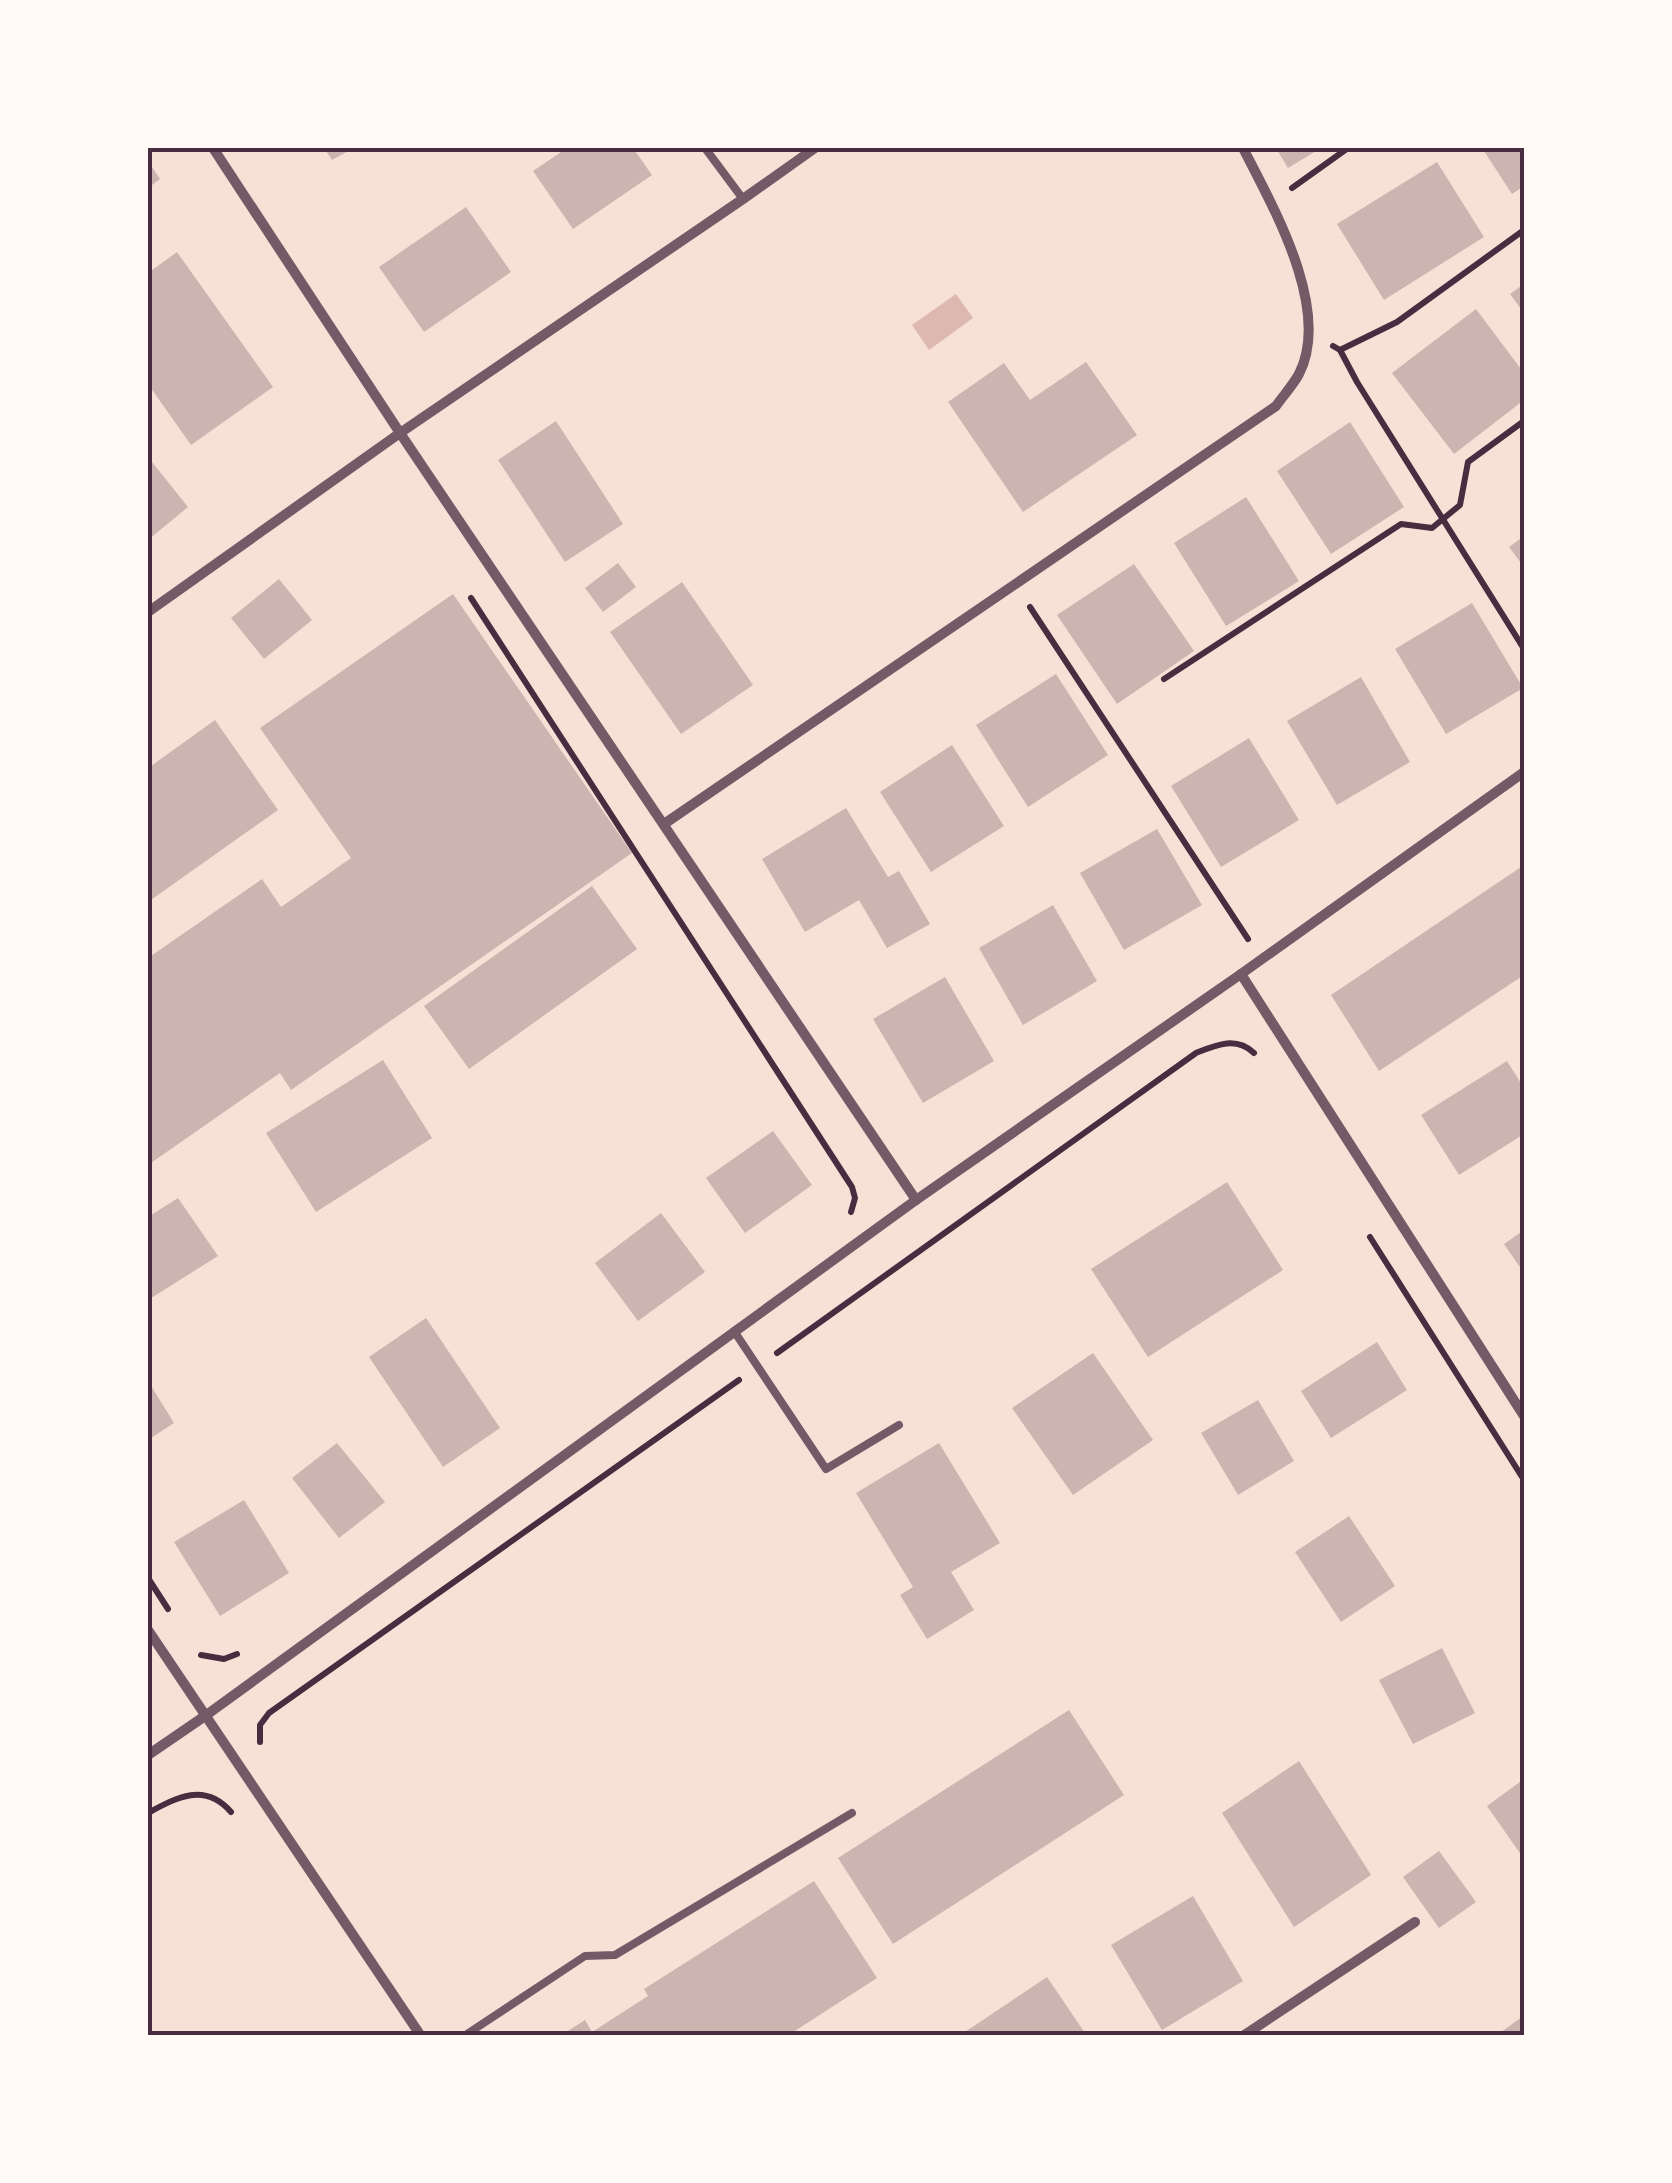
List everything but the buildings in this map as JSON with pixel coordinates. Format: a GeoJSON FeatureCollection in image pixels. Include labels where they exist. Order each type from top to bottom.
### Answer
{"type":"FeatureCollection","features":[{"type":"Feature","properties":{"kind":"street"},"geometry":{"type":"LineString","coordinates":[[213,148],[916,1200]]}},
{"type":"Feature","properties":{"kind":"street"},"geometry":{"type":"LineString","coordinates":[[148,612],[400,433],[815,148]]}},
{"type":"Feature","properties":{"kind":"street"},"geometry":{"type":"LineString","coordinates":[[664,824],[1276,406],[1300,373],[1309,334],[1307,302],[1270,203],[1243,148]]}},
{"type":"Feature","properties":{"kind":"street"},"geometry":{"type":"LineString","coordinates":[[148,1754],[916,1200],[1524,772]]}},
{"type":"Feature","properties":{"kind":"street"},"geometry":{"type":"LineString","coordinates":[[1241,974],[1524,1416]]}},
{"type":"Feature","properties":{"kind":"street"},"geometry":{"type":"LineString","coordinates":[[148,1630],[421,2036]]}},
{"type":"Feature","properties":{"kind":"street"},"geometry":{"type":"LineString","coordinates":[[1243,2036],[1416,1922]]}},
{"type":"Feature","properties":{"kind":"lane"},"geometry":{"type":"LineString","coordinates":[[705,148],[743,199]]}},
{"type":"Feature","properties":{"kind":"lane"},"geometry":{"type":"LineString","coordinates":[[734,1331],[826,1469],[899,1425]]}},
{"type":"Feature","properties":{"kind":"lane"},"geometry":{"type":"LineString","coordinates":[[464,2036],[585,1956],[616,1956],[852,1813]]}},
{"type":"Feature","properties":{"kind":"path"},"geometry":{"type":"LineString","coordinates":[[1270,203],[1348,148]]}},
{"type":"Feature","properties":{"kind":"path"},"geometry":{"type":"LineString","coordinates":[[1340,350],[1396,322],[1524,230]]}},
{"type":"Feature","properties":{"kind":"path"},"geometry":{"type":"LineString","coordinates":[[1309,334],[1340,350],[1524,648]]}},
{"type":"Feature","properties":{"kind":"path"},"geometry":{"type":"LineString","coordinates":[[1164,679],[1401,524],[1432,528],[1460,505],[1468,462],[1524,422]]}},
{"type":"Feature","properties":{"kind":"path"},"geometry":{"type":"LineString","coordinates":[[1016,585],[1261,960]]}},
{"type":"Feature","properties":{"kind":"path"},"geometry":{"type":"LineString","coordinates":[[466,590],[852,1188],[853,1210],[844,1223]]}},
{"type":"Feature","properties":{"kind":"path"},"geometry":{"type":"LineString","coordinates":[[263,1752],[260,1724],[269,1713],[1196,1053],[1232,1042],[1255,1054]]}},
{"type":"Feature","properties":{"kind":"path"},"geometry":{"type":"LineString","coordinates":[[1368,1232],[1524,1480]]}},
{"type":"Feature","properties":{"kind":"path"},"geometry":{"type":"LineString","coordinates":[[195,1649],[212,1658],[224,1659],[238,1653]]}},
{"type":"Feature","properties":{"kind":"path"},"geometry":{"type":"LineString","coordinates":[[148,1684],[148,1705]]}},
{"type":"Feature","properties":{"kind":"path"},"geometry":{"type":"LineString","coordinates":[[148,1813],[170,1801],[206,1794],[222,1802],[240,1823]]}},
{"type":"Feature","properties":{"kind":"shaded area"},"geometry":{"type":"Polygon","coordinates":[[[956,294],[973,318],[929,350],[912,325],[956,294]]]}}]}
